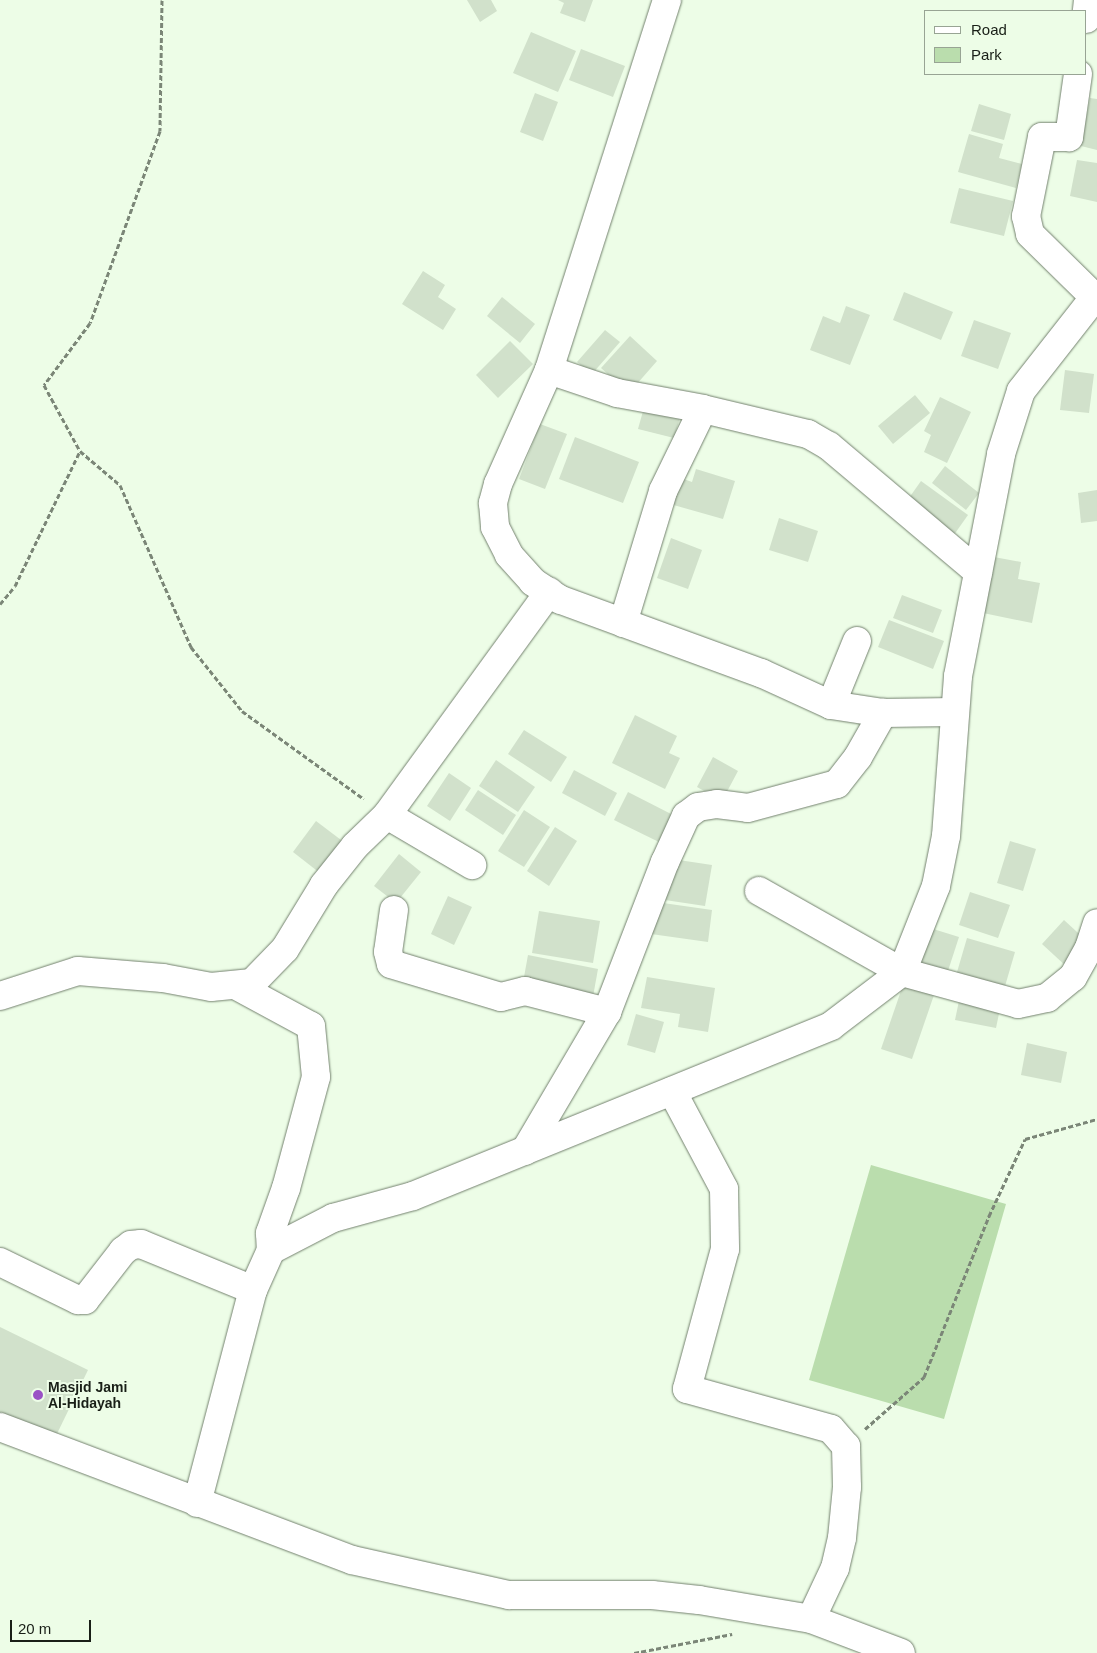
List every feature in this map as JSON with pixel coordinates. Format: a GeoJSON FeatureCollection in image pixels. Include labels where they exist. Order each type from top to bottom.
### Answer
{"type":"FeatureCollection","features":[{"type":"Feature","properties":{"kind":"street"},"geometry":{"type":"LineString","coordinates":[[666,0],[549,370],[498,484],[493,503],[495,527],[509,555],[533,582],[561,600],[761,673],[831,705],[883,714],[954,712]]}},
{"type":"Feature","properties":{"kind":"street"},"geometry":{"type":"LineString","coordinates":[[271,1250],[333,1218],[413,1196],[830,1026],[902,972],[920,932],[940,869],[946,836],[958,676],[1000,454],[1021,391],[1096,296],[1030,234],[1026,216],[1042,137],[1069,137],[1078,75]]}},
{"type":"Feature","properties":{"kind":"street"},"geometry":{"type":"LineString","coordinates":[[549,370],[624,395],[703,408],[808,434],[829,446],[978,572]]}},
{"type":"Feature","properties":{"kind":"street"},"geometry":{"type":"LineString","coordinates":[[623,623],[663,491],[703,408]]}},
{"type":"Feature","properties":{"kind":"street"},"geometry":{"type":"LineString","coordinates":[[0,996],[78,971],[163,978],[212,987],[252,983],[277,959],[324,885],[355,846],[387,815],[549,592]]}},
{"type":"Feature","properties":{"kind":"street"},"geometry":{"type":"LineString","coordinates":[[831,705],[857,641]]}},
{"type":"Feature","properties":{"kind":"street"},"geometry":{"type":"LineString","coordinates":[[525,1151],[607,1012],[670,847],[686,816],[698,807],[717,804],[748,808],[837,784],[858,758],[883,714]]}},
{"type":"Feature","properties":{"kind":"street"},"geometry":{"type":"LineString","coordinates":[[387,815],[472,865]]}},
{"type":"Feature","properties":{"kind":"street"},"geometry":{"type":"LineString","coordinates":[[759,891],[902,972],[1018,1004],[1047,998],[1072,977],[1089,948],[1097,923]]}},
{"type":"Feature","properties":{"kind":"street"},"geometry":{"type":"LineString","coordinates":[[394,910],[388,952],[391,964],[501,997],[525,991],[607,1012]]}},
{"type":"Feature","properties":{"kind":"street"},"geometry":{"type":"LineString","coordinates":[[197,1503],[253,1290],[271,1250],[270,1233],[286,1188],[316,1077],[311,1026],[237,986]]}},
{"type":"Feature","properties":{"kind":"street"},"geometry":{"type":"LineString","coordinates":[[672,1091],[724,1189],[725,1249],[687,1389],[831,1429],[846,1446],[847,1488],[842,1538],[835,1568],[811,1619]]}},
{"type":"Feature","properties":{"kind":"street"},"geometry":{"type":"LineString","coordinates":[[0,1262],[78,1300],[84,1300],[123,1251],[131,1244],[140,1244],[253,1290]]}},
{"type":"Feature","properties":{"kind":"street"},"geometry":{"type":"LineString","coordinates":[[0,1427],[352,1560],[509,1595],[652,1595],[811,1619],[901,1653]]}},
{"type":"Feature","properties":{"kind":"path"},"geometry":{"type":"LineString","coordinates":[[162,0],[160,131],[90,323],[44,385],[80,451],[120,485],[191,647],[242,711],[387,815]]}},
{"type":"Feature","properties":{"kind":"path"},"geometry":{"type":"LineString","coordinates":[[0,604],[15,586],[80,451]]}},
{"type":"Feature","properties":{"kind":"path"},"geometry":{"type":"LineString","coordinates":[[846,1446],[924,1377],[989,1216],[1025,1139],[1097,1119]]}},
{"type":"Feature","properties":{"kind":"path"},"geometry":{"type":"LineString","coordinates":[[634,1653],[742,1632]]}},
{"type":"Feature","properties":{"kind":"green space"},"geometry":{"type":"Polygon","coordinates":[[[871,1165],[1006,1204],[944,1419],[809,1380],[871,1165]]]}},
{"type":"Feature","properties":{"kind":"building"},"geometry":{"type":"Polygon","coordinates":[[[467,0],[491,0],[497,11],[480,22],[467,0]]]}},
{"type":"Feature","properties":{"kind":"building"},"geometry":{"type":"Polygon","coordinates":[[[558,0],[593,0],[585,22],[560,13],[564,3],[558,0]]]}},
{"type":"Feature","properties":{"kind":"building"},"geometry":{"type":"Polygon","coordinates":[[[531,32],[576,51],[558,92],[513,73],[531,32]]]}},
{"type":"Feature","properties":{"kind":"building"},"geometry":{"type":"Polygon","coordinates":[[[581,49],[625,66],[613,97],[569,80],[581,49]]]}},
{"type":"Feature","properties":{"kind":"building"},"geometry":{"type":"Polygon","coordinates":[[[535,93],[558,102],[543,141],[520,132],[535,93]]]}},
{"type":"Feature","properties":{"kind":"building"},"geometry":{"type":"Polygon","coordinates":[[[1090,98],[1097,99],[1097,150],[1081,146],[1090,98]]]}},
{"type":"Feature","properties":{"kind":"building"},"geometry":{"type":"Polygon","coordinates":[[[979,104],[1011,114],[1004,140],[971,131],[979,104]]]}},
{"type":"Feature","properties":{"kind":"building"},"geometry":{"type":"Polygon","coordinates":[[[969,134],[1003,144],[999,158],[1022,164],[1016,188],[958,172],[969,134]]]}},
{"type":"Feature","properties":{"kind":"building"},"geometry":{"type":"Polygon","coordinates":[[[1077,160],[1097,163],[1097,202],[1070,196],[1077,160]]]}},
{"type":"Feature","properties":{"kind":"building"},"geometry":{"type":"Polygon","coordinates":[[[959,188],[1013,201],[1004,236],[950,223],[959,188]]]}},
{"type":"Feature","properties":{"kind":"building"},"geometry":{"type":"Polygon","coordinates":[[[423,271],[445,285],[438,297],[456,309],[443,330],[402,304],[423,271]]]}},
{"type":"Feature","properties":{"kind":"building"},"geometry":{"type":"Polygon","coordinates":[[[904,292],[953,312],[941,340],[893,320],[904,292]]]}},
{"type":"Feature","properties":{"kind":"building"},"geometry":{"type":"Polygon","coordinates":[[[502,297],[535,324],[520,343],[487,316],[502,297]]]}},
{"type":"Feature","properties":{"kind":"building"},"geometry":{"type":"Polygon","coordinates":[[[846,306],[870,315],[850,365],[810,350],[823,316],[840,323],[846,306]]]}},
{"type":"Feature","properties":{"kind":"building"},"geometry":{"type":"Polygon","coordinates":[[[974,320],[1011,333],[998,369],[961,356],[974,320]]]}},
{"type":"Feature","properties":{"kind":"building"},"geometry":{"type":"Polygon","coordinates":[[[605,330],[620,342],[592,374],[577,362],[605,330]]]}},
{"type":"Feature","properties":{"kind":"building"},"geometry":{"type":"Polygon","coordinates":[[[630,336],[657,361],[629,393],[601,368],[630,336]]]}},
{"type":"Feature","properties":{"kind":"building"},"geometry":{"type":"Polygon","coordinates":[[[510,341],[533,364],[498,398],[476,375],[510,341]]]}},
{"type":"Feature","properties":{"kind":"building"},"geometry":{"type":"Polygon","coordinates":[[[1065,370],[1094,374],[1089,413],[1060,410],[1065,370]]]}},
{"type":"Feature","properties":{"kind":"building"},"geometry":{"type":"Polygon","coordinates":[[[915,395],[930,413],[893,444],[878,426],[915,395]]]}},
{"type":"Feature","properties":{"kind":"building"},"geometry":{"type":"Polygon","coordinates":[[[940,397],[971,412],[947,463],[924,452],[931,435],[924,431],[940,397]]]}},
{"type":"Feature","properties":{"kind":"building"},"geometry":{"type":"Polygon","coordinates":[[[645,404],[681,414],[674,438],[638,429],[645,404]]]}},
{"type":"Feature","properties":{"kind":"building"},"geometry":{"type":"Polygon","coordinates":[[[540,424],[567,434],[545,489],[519,479],[540,424]]]}},
{"type":"Feature","properties":{"kind":"building"},"geometry":{"type":"Polygon","coordinates":[[[575,437],[639,462],[623,503],[559,479],[575,437]]]}},
{"type":"Feature","properties":{"kind":"building"},"geometry":{"type":"Polygon","coordinates":[[[945,466],[979,493],[966,510],[932,483],[945,466]]]}},
{"type":"Feature","properties":{"kind":"building"},"geometry":{"type":"Polygon","coordinates":[[[696,469],[735,481],[723,519],[670,504],[678,477],[692,482],[696,469]]]}},
{"type":"Feature","properties":{"kind":"building"},"geometry":{"type":"Polygon","coordinates":[[[921,481],[968,515],[951,539],[904,505],[921,481]]]}},
{"type":"Feature","properties":{"kind":"building"},"geometry":{"type":"Polygon","coordinates":[[[1097,490],[1097,521],[1081,523],[1078,493],[1097,490]]]}},
{"type":"Feature","properties":{"kind":"building"},"geometry":{"type":"Polygon","coordinates":[[[779,518],[818,531],[808,562],[769,550],[779,518]]]}},
{"type":"Feature","properties":{"kind":"building"},"geometry":{"type":"Polygon","coordinates":[[[671,538],[702,550],[688,589],[657,578],[671,538]]]}},
{"type":"Feature","properties":{"kind":"building"},"geometry":{"type":"Polygon","coordinates":[[[994,557],[1021,562],[1018,579],[1040,583],[1032,623],[983,613],[994,557]]]}},
{"type":"Feature","properties":{"kind":"building"},"geometry":{"type":"Polygon","coordinates":[[[902,595],[942,610],[933,633],[893,618],[902,595]]]}},
{"type":"Feature","properties":{"kind":"building"},"geometry":{"type":"Polygon","coordinates":[[[889,620],[944,641],[933,669],[878,647],[889,620]]]}},
{"type":"Feature","properties":{"kind":"building"},"geometry":{"type":"Polygon","coordinates":[[[635,715],[677,736],[669,753],[680,758],[665,789],[612,763],[635,715]]]}},
{"type":"Feature","properties":{"kind":"building"},"geometry":{"type":"Polygon","coordinates":[[[524,730],[567,757],[551,782],[508,754],[524,730]]]}},
{"type":"Feature","properties":{"kind":"building"},"geometry":{"type":"Polygon","coordinates":[[[713,757],[738,771],[722,801],[697,787],[713,757]]]}},
{"type":"Feature","properties":{"kind":"building"},"geometry":{"type":"Polygon","coordinates":[[[496,760],[535,787],[518,812],[479,786],[496,760]]]}},
{"type":"Feature","properties":{"kind":"building"},"geometry":{"type":"Polygon","coordinates":[[[574,770],[617,793],[605,816],[562,793],[574,770]]]}},
{"type":"Feature","properties":{"kind":"building"},"geometry":{"type":"Polygon","coordinates":[[[449,773],[471,788],[450,821],[427,806],[449,773]]]}},
{"type":"Feature","properties":{"kind":"building"},"geometry":{"type":"Polygon","coordinates":[[[478,790],[516,815],[503,835],[465,810],[478,790]]]}},
{"type":"Feature","properties":{"kind":"building"},"geometry":{"type":"Polygon","coordinates":[[[628,792],[675,816],[661,843],[614,820],[628,792]]]}},
{"type":"Feature","properties":{"kind":"building"},"geometry":{"type":"Polygon","coordinates":[[[524,810],[550,827],[524,867],[498,851],[524,810]]]}},
{"type":"Feature","properties":{"kind":"building"},"geometry":{"type":"Polygon","coordinates":[[[316,821],[349,846],[325,877],[293,852],[316,821]]]}},
{"type":"Feature","properties":{"kind":"building"},"geometry":{"type":"Polygon","coordinates":[[[555,827],[577,841],[549,886],[527,871],[555,827]]]}},
{"type":"Feature","properties":{"kind":"building"},"geometry":{"type":"Polygon","coordinates":[[[1010,841],[1036,849],[1023,891],[997,883],[1010,841]]]}},
{"type":"Feature","properties":{"kind":"building"},"geometry":{"type":"Polygon","coordinates":[[[399,854],[421,872],[396,903],[374,886],[399,854]]]}},
{"type":"Feature","properties":{"kind":"building"},"geometry":{"type":"Polygon","coordinates":[[[672,859],[712,865],[705,906],[665,900],[672,859]]]}},
{"type":"Feature","properties":{"kind":"building"},"geometry":{"type":"Polygon","coordinates":[[[970,892],[1010,905],[998,938],[959,925],[970,892]]]}},
{"type":"Feature","properties":{"kind":"building"},"geometry":{"type":"Polygon","coordinates":[[[448,896],[472,907],[454,945],[431,934],[448,896]]]}},
{"type":"Feature","properties":{"kind":"building"},"geometry":{"type":"Polygon","coordinates":[[[656,902],[712,910],[708,942],[651,934],[656,902]]]}},
{"type":"Feature","properties":{"kind":"building"},"geometry":{"type":"Polygon","coordinates":[[[539,911],[600,921],[593,963],[532,953],[539,911]]]}},
{"type":"Feature","properties":{"kind":"building"},"geometry":{"type":"Polygon","coordinates":[[[1064,920],[1089,943],[1067,967],[1042,944],[1064,920]]]}},
{"type":"Feature","properties":{"kind":"building"},"geometry":{"type":"Polygon","coordinates":[[[930,928],[959,937],[946,977],[917,968],[930,928]]]}},
{"type":"Feature","properties":{"kind":"building"},"geometry":{"type":"Polygon","coordinates":[[[967,938],[1015,952],[1003,993],[955,979],[967,938]]]}},
{"type":"Feature","properties":{"kind":"building"},"geometry":{"type":"Polygon","coordinates":[[[528,955],[598,969],[592,1002],[522,988],[528,955]]]}},
{"type":"Feature","properties":{"kind":"building"},"geometry":{"type":"Polygon","coordinates":[[[647,977],[715,988],[708,1032],[678,1027],[680,1014],[641,1008],[647,977]]]}},
{"type":"Feature","properties":{"kind":"building"},"geometry":{"type":"Polygon","coordinates":[[[904,982],[935,992],[912,1059],[881,1049],[904,982]]]}},
{"type":"Feature","properties":{"kind":"building"},"geometry":{"type":"Polygon","coordinates":[[[960,996],[1001,1004],[996,1028],[955,1020],[960,996]]]}},
{"type":"Feature","properties":{"kind":"building"},"geometry":{"type":"Polygon","coordinates":[[[636,1014],[664,1022],[655,1053],[627,1045],[636,1014]]]}},
{"type":"Feature","properties":{"kind":"building"},"geometry":{"type":"Polygon","coordinates":[[[1027,1043],[1067,1052],[1061,1083],[1021,1075],[1027,1043]]]}},
{"type":"Feature","properties":{"kind":"building","name":"Masjid Jami Al-Hidayah"},"geometry":{"type":"Polygon","coordinates":[[[0,1327],[88,1370],[52,1444],[0,1419],[0,1327]]]}},
{"type":"Feature","properties":{"kind":"place","name":"Masjid Jami Al-Hidayah"},"geometry":{"type":"Point","coordinates":[38,1395]}}]}
